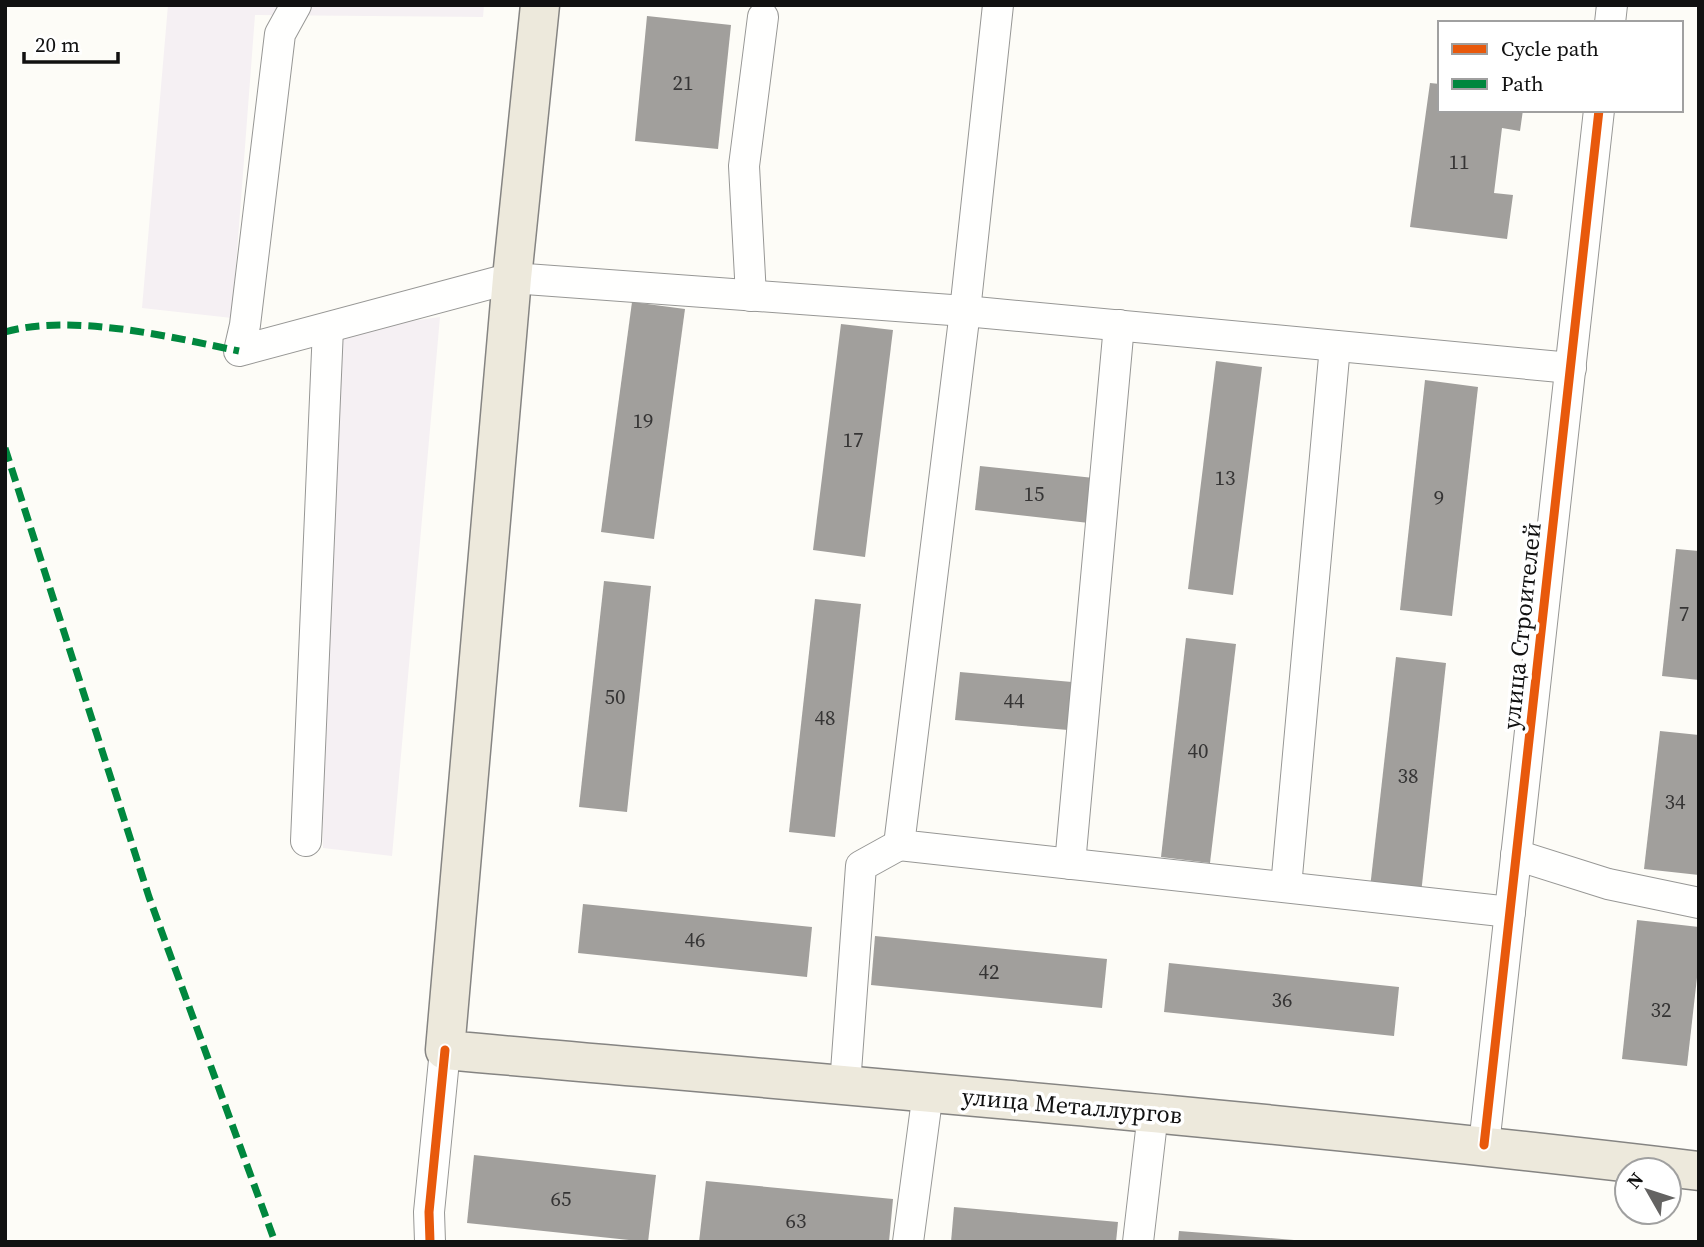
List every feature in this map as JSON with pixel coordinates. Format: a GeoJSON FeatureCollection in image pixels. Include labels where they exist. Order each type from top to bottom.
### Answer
{"type":"FeatureCollection","features":[{"type":"Feature","properties":{"kind":"main road"},"geometry":{"type":"LineString","coordinates":[[445,1050],[512,278],[540,5]]}},
{"type":"Feature","properties":{"kind":"main road","name":"улица Металлургов"},"geometry":{"type":"LineString","coordinates":[[445,1050],[1153,1113],[1483,1145],[1699,1171]]}},
{"type":"Feature","properties":{"kind":"street"},"geometry":{"type":"LineString","coordinates":[[296,5],[280,34],[245,325],[239,351],[512,278],[965,311],[1571,368]]}},
{"type":"Feature","properties":{"kind":"street"},"geometry":{"type":"LineString","coordinates":[[900,845],[965,311],[998,5]]}},
{"type":"Feature","properties":{"kind":"street"},"geometry":{"type":"LineString","coordinates":[[751,296],[744,166],[762,17]]}},
{"type":"Feature","properties":{"kind":"street","name":"улица Строителей"},"geometry":{"type":"LineString","coordinates":[[1483,1145],[1600,112]]}},
{"type":"Feature","properties":{"kind":"street"},"geometry":{"type":"LineString","coordinates":[[1070,864],[1119,326]]}},
{"type":"Feature","properties":{"kind":"street"},"geometry":{"type":"LineString","coordinates":[[306,841],[328,328]]}},
{"type":"Feature","properties":{"kind":"street"},"geometry":{"type":"LineString","coordinates":[[1286,887],[1335,346]]}},
{"type":"Feature","properties":{"kind":"street"},"geometry":{"type":"LineString","coordinates":[[845,1085],[861,866],[900,845],[1510,912]]}},
{"type":"Feature","properties":{"kind":"street"},"geometry":{"type":"LineString","coordinates":[[1516,855],[1608,884],[1699,903]]}},
{"type":"Feature","properties":{"kind":"street"},"geometry":{"type":"LineString","coordinates":[[430,1242],[429,1212],[445,1050]]}},
{"type":"Feature","properties":{"kind":"street"},"geometry":{"type":"LineString","coordinates":[[908,1242],[928,1092]]}},
{"type":"Feature","properties":{"kind":"street"},"geometry":{"type":"LineString","coordinates":[[1138,1242],[1153,1113]]}},
{"type":"Feature","properties":{"kind":"shaded area"},"geometry":{"type":"Polygon","coordinates":[[[168,5],[484,5],[483,17],[255,15],[232,318],[142,308],[168,5]]]}},
{"type":"Feature","properties":{"kind":"shaded area"},"geometry":{"type":"Polygon","coordinates":[[[440,317],[392,856],[323,848],[320,596],[341,331],[440,317]]]}},
{"type":"Feature","properties":{"kind":"building"},"geometry":{"type":"Polygon","coordinates":[[[647,16],[731,25],[718,149],[635,141],[647,16]]]}},
{"type":"Feature","properties":{"kind":"building"},"geometry":{"type":"Polygon","coordinates":[[[1430,83],[1438,84],[1438,112],[1523,112],[1520,131],[1502,128],[1494,193],[1513,195],[1507,239],[1410,227],[1430,83]]]}},
{"type":"Feature","properties":{"kind":"building"},"geometry":{"type":"Polygon","coordinates":[[[632,302],[685,309],[654,539],[601,532],[632,302]]]}},
{"type":"Feature","properties":{"kind":"building"},"geometry":{"type":"Polygon","coordinates":[[[841,324],[893,330],[865,557],[813,550],[841,324]]]}},
{"type":"Feature","properties":{"kind":"building"},"geometry":{"type":"Polygon","coordinates":[[[1216,361],[1262,367],[1233,595],[1188,589],[1216,361]]]}},
{"type":"Feature","properties":{"kind":"building"},"geometry":{"type":"Polygon","coordinates":[[[1425,380],[1478,387],[1452,616],[1400,610],[1425,380]]]}},
{"type":"Feature","properties":{"kind":"building"},"geometry":{"type":"Polygon","coordinates":[[[980,466],[1094,478],[1089,523],[975,510],[980,466]]]}},
{"type":"Feature","properties":{"kind":"building"},"geometry":{"type":"Polygon","coordinates":[[[1676,549],[1699,551],[1699,680],[1662,676],[1676,549]]]}},
{"type":"Feature","properties":{"kind":"building"},"geometry":{"type":"Polygon","coordinates":[[[604,581],[651,586],[627,812],[579,807],[604,581]]]}},
{"type":"Feature","properties":{"kind":"building"},"geometry":{"type":"Polygon","coordinates":[[[815,599],[861,604],[835,837],[789,832],[815,599]]]}},
{"type":"Feature","properties":{"kind":"building"},"geometry":{"type":"Polygon","coordinates":[[[1186,638],[1236,644],[1210,863],[1161,857],[1186,638]]]}},
{"type":"Feature","properties":{"kind":"building"},"geometry":{"type":"Polygon","coordinates":[[[1396,657],[1446,663],[1421,894],[1370,888],[1396,657]]]}},
{"type":"Feature","properties":{"kind":"building"},"geometry":{"type":"Polygon","coordinates":[[[960,672],[1072,682],[1068,730],[955,720],[960,672]]]}},
{"type":"Feature","properties":{"kind":"building"},"geometry":{"type":"Polygon","coordinates":[[[1660,731],[1699,735],[1699,875],[1644,869],[1660,731]]]}},
{"type":"Feature","properties":{"kind":"building"},"geometry":{"type":"Polygon","coordinates":[[[583,904],[812,927],[807,977],[578,953],[583,904]]]}},
{"type":"Feature","properties":{"kind":"building"},"geometry":{"type":"Polygon","coordinates":[[[1637,920],[1699,927],[1699,960],[1687,1066],[1622,1059],[1637,920]]]}},
{"type":"Feature","properties":{"kind":"building"},"geometry":{"type":"Polygon","coordinates":[[[875,936],[1107,959],[1102,1008],[871,985],[875,936]]]}},
{"type":"Feature","properties":{"kind":"building"},"geometry":{"type":"Polygon","coordinates":[[[1169,963],[1399,987],[1394,1036],[1164,1012],[1169,963]]]}},
{"type":"Feature","properties":{"kind":"building"},"geometry":{"type":"Polygon","coordinates":[[[474,1155],[656,1175],[648,1242],[467,1223],[474,1155]]]}},
{"type":"Feature","properties":{"kind":"building"},"geometry":{"type":"Polygon","coordinates":[[[706,1181],[893,1199],[889,1242],[699,1242],[706,1181]]]}},
{"type":"Feature","properties":{"kind":"building"},"geometry":{"type":"Polygon","coordinates":[[[954,1207],[1118,1222],[1116,1242],[951,1242],[954,1207]]]}},
{"type":"Feature","properties":{"kind":"building"},"geometry":{"type":"Polygon","coordinates":[[[1179,1231],[1294,1240],[1294,1242],[1178,1242],[1179,1231]]]}},
{"type":"Feature","properties":{"kind":"marked path"},"geometry":{"type":"LineString","coordinates":[[5,332],[60,325],[91,326],[153,334],[239,351]]}},
{"type":"Feature","properties":{"kind":"marked path"},"geometry":{"type":"LineString","coordinates":[[5,448],[149,897],[275,1242]]}},
{"type":"Feature","properties":{"kind":"cycle path"},"geometry":{"type":"LineString","coordinates":[[1484,1145],[1599,112]]}},
{"type":"Feature","properties":{"kind":"cycle path"},"geometry":{"type":"LineString","coordinates":[[430,1242],[429,1212],[445,1050]]}}]}
